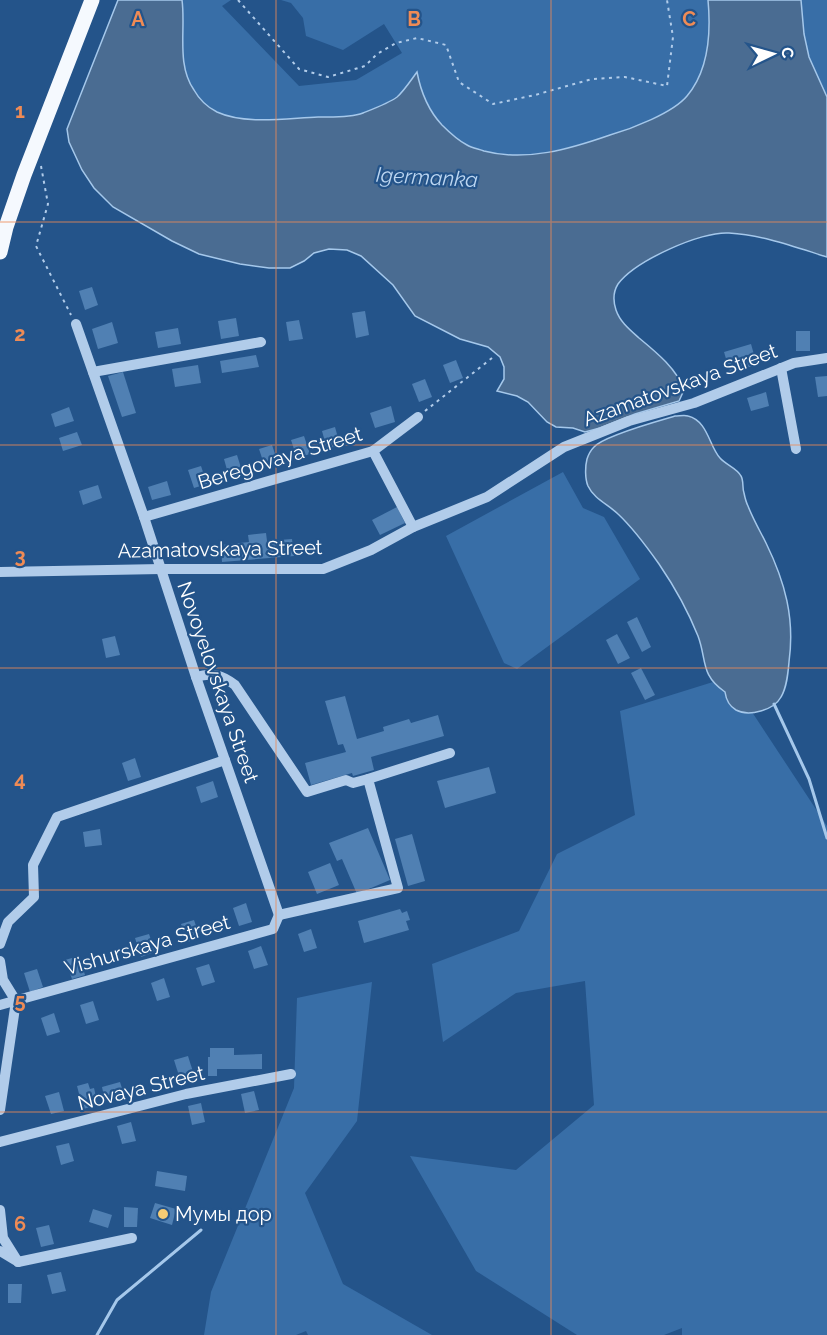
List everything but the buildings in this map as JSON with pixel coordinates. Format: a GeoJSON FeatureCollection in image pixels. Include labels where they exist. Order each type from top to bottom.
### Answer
{"type":"FeatureCollection","features":[{"type":"Feature","properties":{"kind":"main road"},"geometry":{"type":"LineString","coordinates":[[0,252],[24,175],[92,0]]}},
{"type":"Feature","properties":{"kind":"street","name":"Novoyelovskaya Street"},"geometry":{"type":"LineString","coordinates":[[76,324],[279,915]]}},
{"type":"Feature","properties":{"kind":"street"},"geometry":{"type":"LineString","coordinates":[[93,372],[261,342]]}},
{"type":"Feature","properties":{"kind":"street","name":"Azamatovskaya Street"},"geometry":{"type":"LineString","coordinates":[[0,572],[323,568],[371,550],[413,527],[487,497],[564,447],[629,421],[694,403],[794,363],[827,358]]}},
{"type":"Feature","properties":{"kind":"street"},"geometry":{"type":"LineString","coordinates":[[781,368],[796,449]]}},
{"type":"Feature","properties":{"kind":"street","name":"Beregovaya Street"},"geometry":{"type":"LineString","coordinates":[[144,517],[373,451],[418,417]]}},
{"type":"Feature","properties":{"kind":"street"},"geometry":{"type":"LineString","coordinates":[[373,451],[413,527]]}},
{"type":"Feature","properties":{"kind":"street"},"geometry":{"type":"LineString","coordinates":[[196,677],[206,674],[225,677],[235,685],[307,792],[346,780],[353,783],[368,779],[450,753]]}},
{"type":"Feature","properties":{"kind":"street"},"geometry":{"type":"LineString","coordinates":[[0,944],[8,922],[34,897],[33,865],[57,817],[225,760]]}},
{"type":"Feature","properties":{"kind":"street"},"geometry":{"type":"LineString","coordinates":[[279,915],[398,888],[368,779]]}},
{"type":"Feature","properties":{"kind":"street","name":"Vishurskaya Street"},"geometry":{"type":"LineString","coordinates":[[16,1001],[273,929],[279,915]]}},
{"type":"Feature","properties":{"kind":"street"},"geometry":{"type":"LineString","coordinates":[[0,961],[3,980],[16,1001],[0,1110]]}},
{"type":"Feature","properties":{"kind":"street"},"geometry":{"type":"LineString","coordinates":[[0,1005],[16,1001]]}},
{"type":"Feature","properties":{"kind":"street","name":"Novaya Street"},"geometry":{"type":"LineString","coordinates":[[0,1142],[186,1094],[291,1074]]}},
{"type":"Feature","properties":{"kind":"street"},"geometry":{"type":"LineString","coordinates":[[0,1210],[3,1238],[18,1262]]}},
{"type":"Feature","properties":{"kind":"street"},"geometry":{"type":"LineString","coordinates":[[0,1251],[18,1262],[132,1238]]}},
{"type":"Feature","properties":{"kind":"path"},"geometry":{"type":"LineString","coordinates":[[238,0],[299,69],[328,77],[365,66],[377,54],[396,43],[417,38],[446,45],[459,82],[493,104],[592,79],[625,77],[667,87],[674,37],[667,0]]}},
{"type":"Feature","properties":{"kind":"path"},"geometry":{"type":"LineString","coordinates":[[40,163],[48,204],[36,246],[76,324]]}},
{"type":"Feature","properties":{"kind":"path"},"geometry":{"type":"LineString","coordinates":[[418,417],[492,358]]}},
{"type":"Feature","properties":{"kind":"shaded area"},"geometry":{"type":"Polygon","coordinates":[[[182,0],[231,0],[222,6],[299,86],[356,80],[402,53],[384,24],[343,50],[306,36],[303,18],[291,3],[281,0],[708,0],[709,25],[707,50],[700,75],[681,102],[651,120],[595,140],[564,149],[517,155],[501,154],[468,146],[451,134],[438,119],[423,95],[417,73],[396,97],[371,110],[352,116],[253,120],[217,112],[201,100],[188,80],[183,58],[182,0]]]}},
{"type":"Feature","properties":{"kind":"shaded area"},"geometry":{"type":"Polygon","coordinates":[[[801,0],[827,0],[827,97],[809,57],[801,0]]]}},
{"type":"Feature","properties":{"kind":"shaded area"},"geometry":{"type":"Polygon","coordinates":[[[563,472],[583,508],[604,517],[640,579],[517,669],[504,663],[446,536],[563,472]]]}},
{"type":"Feature","properties":{"kind":"shaded area"},"geometry":{"type":"Polygon","coordinates":[[[729,677],[827,826],[827,1335],[682,1335],[682,1328],[664,1335],[577,1335],[476,1271],[410,1156],[516,1170],[594,1105],[585,981],[516,993],[443,1042],[432,964],[519,931],[557,854],[635,815],[620,711],[729,677]]]}},
{"type":"Feature","properties":{"kind":"shaded area"},"geometry":{"type":"Polygon","coordinates":[[[372,982],[357,1121],[305,1193],[343,1284],[432,1335],[308,1335],[306,1331],[296,1335],[204,1335],[211,1292],[294,1088],[297,998],[372,982]]]}},
{"type":"Feature","properties":{"kind":"water","name":"Igermanka"},"geometry":{"type":"Polygon","coordinates":[[[118,0],[182,0],[183,58],[188,80],[198,97],[217,112],[253,120],[352,116],[376,108],[397,97],[417,72],[429,107],[442,125],[454,136],[469,146],[484,151],[516,155],[564,149],[595,140],[651,120],[681,102],[694,86],[704,63],[709,25],[708,0],[801,0],[809,57],[827,97],[827,257],[767,239],[729,233],[686,242],[653,257],[618,284],[614,303],[620,318],[659,355],[681,382],[684,390],[679,401],[585,432],[573,428],[556,427],[547,422],[528,402],[517,396],[497,391],[504,379],[504,367],[500,357],[488,347],[460,339],[415,316],[393,285],[361,256],[347,250],[329,249],[314,253],[290,268],[240,264],[199,254],[113,207],[94,188],[82,170],[69,142],[67,129],[118,0]]]}},
{"type":"Feature","properties":{"kind":"water"},"geometry":{"type":"Polygon","coordinates":[[[675,416],[688,416],[700,423],[716,453],[741,476],[747,503],[773,558],[783,586],[791,630],[787,680],[778,702],[761,711],[741,712],[730,704],[725,692],[717,686],[708,673],[694,627],[665,572],[629,525],[594,495],[587,483],[587,459],[599,443],[632,429],[675,416]]]}},
{"type":"Feature","properties":{"kind":"waterway"},"geometry":{"type":"LineString","coordinates":[[774,704],[809,779],[827,838]]}},
{"type":"Feature","properties":{"kind":"waterway"},"geometry":{"type":"LineString","coordinates":[[97,1335],[117,1300],[201,1230]]}},
{"type":"Feature","properties":{"kind":"place","name":"Мумы дор"},"geometry":{"type":"Point","coordinates":[163,1214]}}]}
